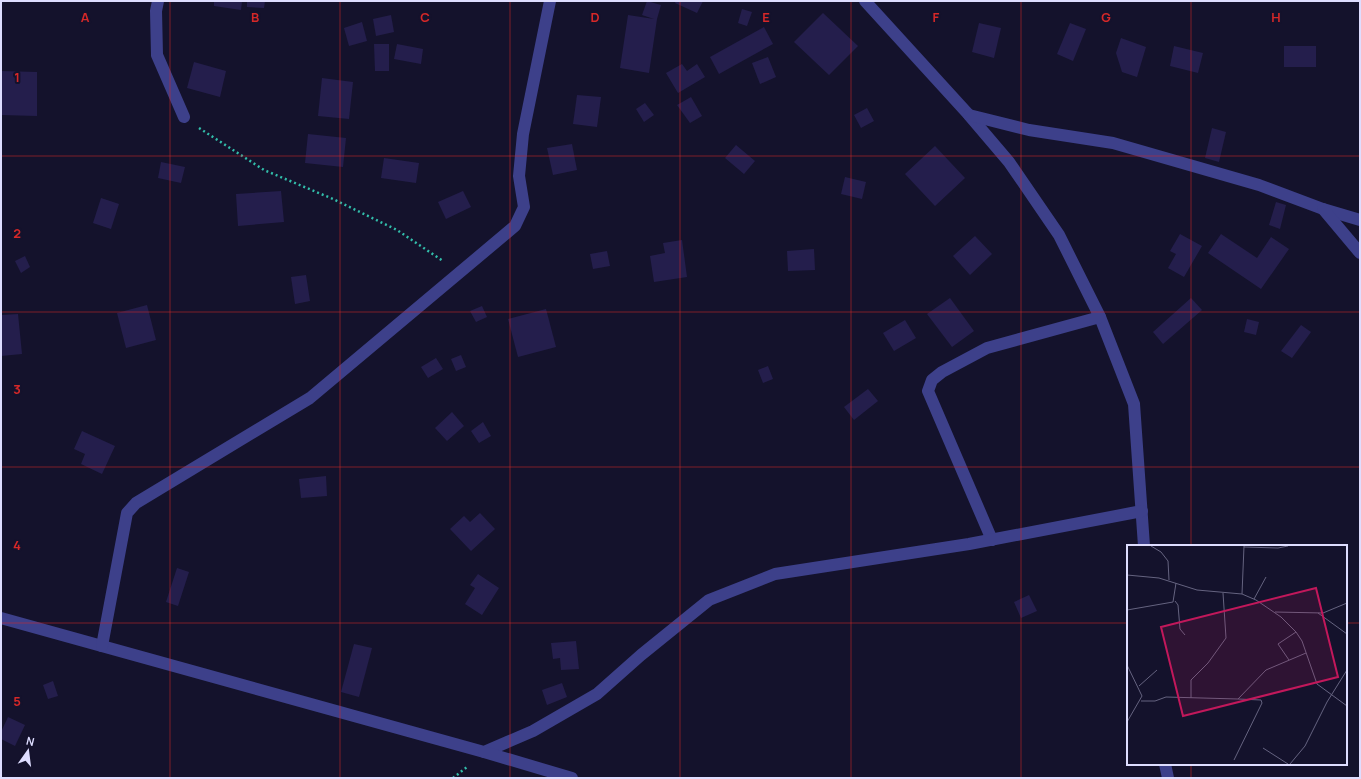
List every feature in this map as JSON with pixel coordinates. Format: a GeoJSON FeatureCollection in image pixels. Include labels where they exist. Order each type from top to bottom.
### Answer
{"type":"FeatureCollection","features":[{"type":"Feature","properties":{"kind":"street"},"geometry":{"type":"LineString","coordinates":[[158,1],[156,11],[157,55],[184,117]]}},
{"type":"Feature","properties":{"kind":"street"},"geometry":{"type":"LineString","coordinates":[[102,646],[126,513],[136,502],[310,398],[515,226],[524,206],[519,176],[523,134],[550,1]]}},
{"type":"Feature","properties":{"kind":"street"},"geometry":{"type":"LineString","coordinates":[[864,1],[970,116],[1009,162],[1058,235],[1100,317],[1134,404],[1144,545]]}},
{"type":"Feature","properties":{"kind":"street"},"geometry":{"type":"LineString","coordinates":[[970,116],[1028,130],[1113,143],[1258,184],[1323,209],[1360,220]]}},
{"type":"Feature","properties":{"kind":"street"},"geometry":{"type":"LineString","coordinates":[[1323,209],[1360,253]]}},
{"type":"Feature","properties":{"kind":"street"},"geometry":{"type":"LineString","coordinates":[[992,540],[928,391],[932,380],[942,372],[987,348],[1100,317]]}},
{"type":"Feature","properties":{"kind":"street"},"geometry":{"type":"LineString","coordinates":[[484,752],[533,731],[597,694],[641,655],[709,600],[775,574],[992,540],[1142,511]]}},
{"type":"Feature","properties":{"kind":"street"},"geometry":{"type":"LineString","coordinates":[[1,618],[484,752],[572,778]]}},
{"type":"Feature","properties":{"kind":"street"},"geometry":{"type":"LineString","coordinates":[[1165,765],[1168,778]]}},
{"type":"Feature","properties":{"kind":"path"},"geometry":{"type":"LineString","coordinates":[[184,117],[264,170],[333,199],[397,230],[460,272]]}},
{"type":"Feature","properties":{"kind":"building"},"geometry":{"type":"Polygon","coordinates":[[[214,1],[242,1],[241,10],[214,6],[214,1]]]}},
{"type":"Feature","properties":{"kind":"building"},"geometry":{"type":"Polygon","coordinates":[[[247,1],[265,1],[264,8],[247,7],[247,1]]]}},
{"type":"Feature","properties":{"kind":"building"},"geometry":{"type":"Polygon","coordinates":[[[647,1],[661,5],[657,19],[649,73],[620,68],[628,15],[654,19],[642,15],[647,1]]]}},
{"type":"Feature","properties":{"kind":"building"},"geometry":{"type":"Polygon","coordinates":[[[676,1],[703,1],[697,13],[675,3],[676,1]]]}},
{"type":"Feature","properties":{"kind":"building"},"geometry":{"type":"Polygon","coordinates":[[[742,9],[752,12],[747,26],[738,23],[742,9]]]}},
{"type":"Feature","properties":{"kind":"building"},"geometry":{"type":"Polygon","coordinates":[[[823,13],[858,46],[829,75],[794,42],[823,13]]]}},
{"type":"Feature","properties":{"kind":"building"},"geometry":{"type":"Polygon","coordinates":[[[391,15],[394,32],[376,36],[373,19],[391,15]]]}},
{"type":"Feature","properties":{"kind":"building"},"geometry":{"type":"Polygon","coordinates":[[[362,22],[367,41],[349,46],[344,28],[362,22]]]}},
{"type":"Feature","properties":{"kind":"building"},"geometry":{"type":"Polygon","coordinates":[[[979,23],[1001,28],[994,58],[972,52],[979,23]]]}},
{"type":"Feature","properties":{"kind":"building"},"geometry":{"type":"Polygon","coordinates":[[[1070,23],[1086,29],[1073,61],[1057,54],[1070,23]]]}},
{"type":"Feature","properties":{"kind":"building"},"geometry":{"type":"Polygon","coordinates":[[[764,27],[773,44],[719,74],[710,57],[764,27]]]}},
{"type":"Feature","properties":{"kind":"building"},"geometry":{"type":"Polygon","coordinates":[[[1121,38],[1146,47],[1137,77],[1122,72],[1116,53],[1121,38]]]}},
{"type":"Feature","properties":{"kind":"building"},"geometry":{"type":"Polygon","coordinates":[[[374,44],[389,44],[389,71],[375,71],[374,44]]]}},
{"type":"Feature","properties":{"kind":"building"},"geometry":{"type":"Polygon","coordinates":[[[397,44],[423,49],[421,64],[394,59],[397,44]]]}},
{"type":"Feature","properties":{"kind":"building"},"geometry":{"type":"Polygon","coordinates":[[[1174,46],[1203,53],[1198,73],[1170,66],[1174,46]]]}},
{"type":"Feature","properties":{"kind":"building"},"geometry":{"type":"Polygon","coordinates":[[[1284,46],[1316,46],[1316,67],[1284,67],[1284,46]]]}},
{"type":"Feature","properties":{"kind":"building"},"geometry":{"type":"Polygon","coordinates":[[[768,57],[776,77],[760,84],[752,63],[768,57]]]}},
{"type":"Feature","properties":{"kind":"building"},"geometry":{"type":"Polygon","coordinates":[[[194,62],[226,71],[220,97],[187,88],[194,62]]]}},
{"type":"Feature","properties":{"kind":"building"},"geometry":{"type":"Polygon","coordinates":[[[682,64],[687,71],[697,64],[705,77],[678,93],[666,73],[682,64]]]}},
{"type":"Feature","properties":{"kind":"building"},"geometry":{"type":"Polygon","coordinates":[[[1,71],[37,72],[37,116],[1,115],[1,71]]]}},
{"type":"Feature","properties":{"kind":"building"},"geometry":{"type":"Polygon","coordinates":[[[322,78],[353,82],[349,119],[318,116],[322,78]]]}},
{"type":"Feature","properties":{"kind":"building"},"geometry":{"type":"Polygon","coordinates":[[[577,95],[601,97],[597,127],[573,124],[577,95]]]}},
{"type":"Feature","properties":{"kind":"building"},"geometry":{"type":"Polygon","coordinates":[[[691,97],[702,116],[690,123],[677,105],[691,97]]]}},
{"type":"Feature","properties":{"kind":"building"},"geometry":{"type":"Polygon","coordinates":[[[645,103],[654,115],[644,122],[636,109],[645,103]]]}},
{"type":"Feature","properties":{"kind":"building"},"geometry":{"type":"Polygon","coordinates":[[[867,108],[874,121],[861,128],[854,115],[867,108]]]}},
{"type":"Feature","properties":{"kind":"building"},"geometry":{"type":"Polygon","coordinates":[[[1212,128],[1226,132],[1219,162],[1205,158],[1212,128]]]}},
{"type":"Feature","properties":{"kind":"building"},"geometry":{"type":"Polygon","coordinates":[[[308,134],[346,138],[343,167],[305,163],[308,134]]]}},
{"type":"Feature","properties":{"kind":"building"},"geometry":{"type":"Polygon","coordinates":[[[572,144],[577,170],[553,175],[547,148],[572,144]]]}},
{"type":"Feature","properties":{"kind":"building"},"geometry":{"type":"Polygon","coordinates":[[[736,145],[755,161],[744,174],[725,158],[736,145]]]}},
{"type":"Feature","properties":{"kind":"building"},"geometry":{"type":"Polygon","coordinates":[[[935,146],[965,178],[935,206],[905,174],[935,146]]]}},
{"type":"Feature","properties":{"kind":"building"},"geometry":{"type":"Polygon","coordinates":[[[384,158],[419,163],[416,183],[381,178],[384,158]]]}},
{"type":"Feature","properties":{"kind":"building"},"geometry":{"type":"Polygon","coordinates":[[[161,162],[185,167],[181,183],[158,178],[161,162]]]}},
{"type":"Feature","properties":{"kind":"building"},"geometry":{"type":"Polygon","coordinates":[[[845,177],[866,182],[862,199],[841,194],[845,177]]]}},
{"type":"Feature","properties":{"kind":"building"},"geometry":{"type":"Polygon","coordinates":[[[281,191],[284,222],[238,226],[236,194],[281,191]]]}},
{"type":"Feature","properties":{"kind":"building"},"geometry":{"type":"Polygon","coordinates":[[[463,191],[471,207],[446,219],[438,202],[463,191]]]}},
{"type":"Feature","properties":{"kind":"building"},"geometry":{"type":"Polygon","coordinates":[[[101,198],[119,204],[111,229],[93,223],[101,198]]]}},
{"type":"Feature","properties":{"kind":"building"},"geometry":{"type":"Polygon","coordinates":[[[1276,202],[1286,205],[1280,229],[1269,225],[1276,202]]]}},
{"type":"Feature","properties":{"kind":"building"},"geometry":{"type":"Polygon","coordinates":[[[1180,234],[1202,246],[1184,277],[1168,268],[1176,254],[1170,251],[1180,234]]]}},
{"type":"Feature","properties":{"kind":"building"},"geometry":{"type":"Polygon","coordinates":[[[1221,234],[1257,258],[1271,237],[1289,249],[1261,289],[1208,253],[1221,234]]]}},
{"type":"Feature","properties":{"kind":"building"},"geometry":{"type":"Polygon","coordinates":[[[975,236],[992,254],[970,275],[953,256],[975,236]]]}},
{"type":"Feature","properties":{"kind":"building"},"geometry":{"type":"Polygon","coordinates":[[[682,240],[687,277],[654,282],[650,256],[665,253],[663,243],[682,240]]]}},
{"type":"Feature","properties":{"kind":"building"},"geometry":{"type":"Polygon","coordinates":[[[814,249],[815,270],[788,271],[787,251],[814,249]]]}},
{"type":"Feature","properties":{"kind":"building"},"geometry":{"type":"Polygon","coordinates":[[[607,251],[610,266],[593,269],[590,254],[607,251]]]}},
{"type":"Feature","properties":{"kind":"building"},"geometry":{"type":"Polygon","coordinates":[[[25,256],[30,267],[21,273],[15,261],[25,256]]]}},
{"type":"Feature","properties":{"kind":"building"},"geometry":{"type":"Polygon","coordinates":[[[306,275],[310,301],[295,304],[291,277],[306,275]]]}},
{"type":"Feature","properties":{"kind":"building"},"geometry":{"type":"Polygon","coordinates":[[[950,298],[974,331],[952,347],[927,314],[950,298]]]}},
{"type":"Feature","properties":{"kind":"building"},"geometry":{"type":"Polygon","coordinates":[[[1191,298],[1202,310],[1163,344],[1153,332],[1191,298]]]}},
{"type":"Feature","properties":{"kind":"building"},"geometry":{"type":"Polygon","coordinates":[[[147,305],[156,340],[126,348],[117,313],[147,305]]]}},
{"type":"Feature","properties":{"kind":"building"},"geometry":{"type":"Polygon","coordinates":[[[482,306],[487,317],[476,322],[470,311],[482,306]]]}},
{"type":"Feature","properties":{"kind":"building"},"geometry":{"type":"Polygon","coordinates":[[[546,309],[556,347],[518,357],[508,319],[546,309]]]}},
{"type":"Feature","properties":{"kind":"building"},"geometry":{"type":"Polygon","coordinates":[[[18,314],[22,354],[1,356],[1,315],[18,314]]]}},
{"type":"Feature","properties":{"kind":"building"},"geometry":{"type":"Polygon","coordinates":[[[1247,319],[1259,322],[1256,335],[1244,332],[1247,319]]]}},
{"type":"Feature","properties":{"kind":"building"},"geometry":{"type":"Polygon","coordinates":[[[905,320],[916,338],[894,351],[883,333],[905,320]]]}},
{"type":"Feature","properties":{"kind":"building"},"geometry":{"type":"Polygon","coordinates":[[[1301,325],[1311,332],[1292,358],[1281,351],[1301,325]]]}},
{"type":"Feature","properties":{"kind":"building"},"geometry":{"type":"Polygon","coordinates":[[[461,355],[466,367],[456,371],[451,359],[461,355]]]}},
{"type":"Feature","properties":{"kind":"building"},"geometry":{"type":"Polygon","coordinates":[[[436,358],[443,369],[428,378],[421,367],[436,358]]]}},
{"type":"Feature","properties":{"kind":"building"},"geometry":{"type":"Polygon","coordinates":[[[768,366],[773,379],[763,383],[758,370],[768,366]]]}},
{"type":"Feature","properties":{"kind":"building"},"geometry":{"type":"Polygon","coordinates":[[[868,389],[878,401],[854,420],[844,407],[868,389]]]}},
{"type":"Feature","properties":{"kind":"building"},"geometry":{"type":"Polygon","coordinates":[[[452,412],[464,426],[447,441],[435,428],[452,412]]]}},
{"type":"Feature","properties":{"kind":"building"},"geometry":{"type":"Polygon","coordinates":[[[483,422],[491,436],[479,443],[471,431],[483,422]]]}},
{"type":"Feature","properties":{"kind":"building"},"geometry":{"type":"Polygon","coordinates":[[[82,431],[115,446],[102,474],[81,464],[85,454],[74,449],[82,431]]]}},
{"type":"Feature","properties":{"kind":"building"},"geometry":{"type":"Polygon","coordinates":[[[326,476],[327,496],[301,498],[299,479],[326,476]]]}},
{"type":"Feature","properties":{"kind":"building"},"geometry":{"type":"Polygon","coordinates":[[[480,513],[495,529],[471,551],[450,529],[464,516],[470,522],[480,513]]]}},
{"type":"Feature","properties":{"kind":"building"},"geometry":{"type":"Polygon","coordinates":[[[177,568],[189,572],[178,606],[166,602],[177,568]]]}},
{"type":"Feature","properties":{"kind":"building"},"geometry":{"type":"Polygon","coordinates":[[[478,574],[499,588],[482,615],[465,604],[475,588],[470,585],[478,574]]]}},
{"type":"Feature","properties":{"kind":"building"},"geometry":{"type":"Polygon","coordinates":[[[1029,595],[1037,611],[1021,618],[1014,602],[1029,595]]]}},
{"type":"Feature","properties":{"kind":"building"},"geometry":{"type":"Polygon","coordinates":[[[576,641],[579,669],[561,670],[560,658],[553,659],[551,643],[576,641]]]}},
{"type":"Feature","properties":{"kind":"building"},"geometry":{"type":"Polygon","coordinates":[[[354,644],[372,648],[359,697],[341,692],[354,644]]]}},
{"type":"Feature","properties":{"kind":"building"},"geometry":{"type":"Polygon","coordinates":[[[53,681],[58,696],[48,699],[43,685],[53,681]]]}},
{"type":"Feature","properties":{"kind":"building"},"geometry":{"type":"Polygon","coordinates":[[[562,683],[567,697],[547,705],[542,690],[562,683]]]}},
{"type":"Feature","properties":{"kind":"building"},"geometry":{"type":"Polygon","coordinates":[[[8,717],[25,725],[15,746],[1,739],[1,732],[8,717]]]}}]}
